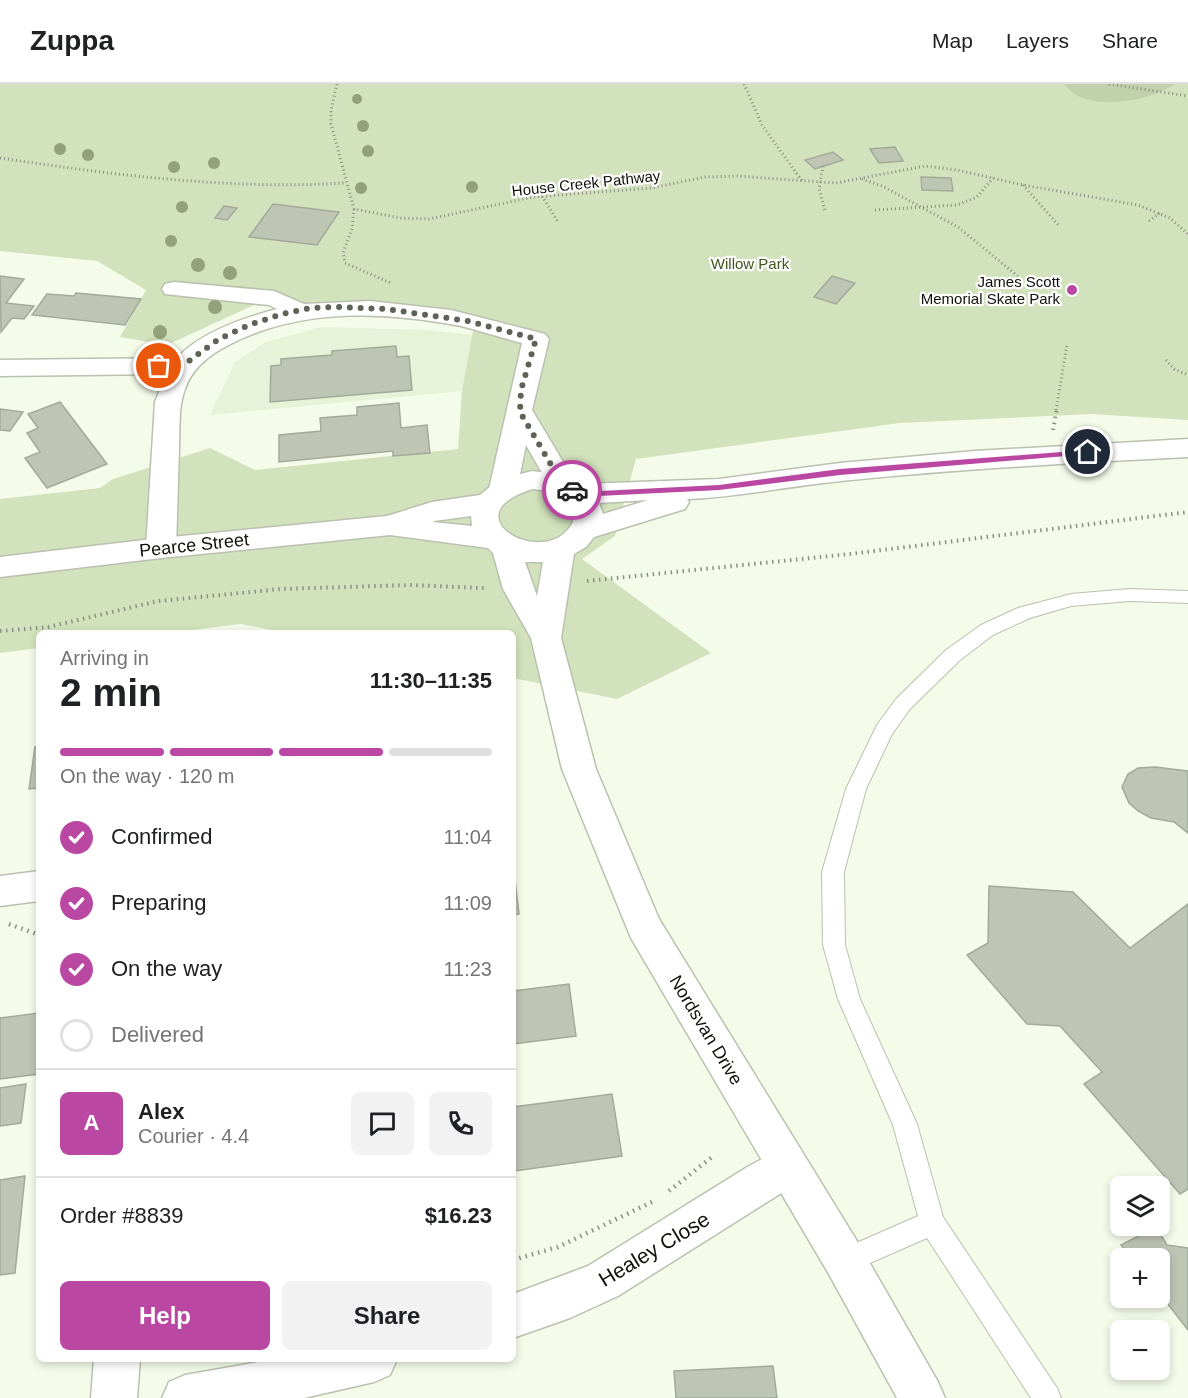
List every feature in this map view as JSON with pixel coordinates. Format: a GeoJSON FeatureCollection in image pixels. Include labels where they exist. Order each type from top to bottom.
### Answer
{"type":"FeatureCollection","features":[{"type":"Feature","properties":{"kind":"street"},"geometry":{"type":"LineString","coordinates":[[174,289],[274,298],[299,311]]}},
{"type":"Feature","properties":{"kind":"street"},"geometry":{"type":"LineString","coordinates":[[161,548],[168,402],[172,385],[182,366],[219,339],[249,325],[299,311],[338,307],[386,309],[468,321],[536,339],[521,390],[520,412],[495,496],[483,515],[485,528],[500,543],[535,552],[560,548],[576,539],[584,530],[589,520],[588,509],[571,490],[520,412]]}},
{"type":"Feature","properties":{"kind":"street"},"geometry":{"type":"LineString","coordinates":[[0,368],[182,366]]}},
{"type":"Feature","properties":{"kind":"street"},"geometry":{"type":"LineString","coordinates":[[495,496],[532,480],[548,481],[571,490],[719,488],[840,472],[1047,454],[1188,448]]}},
{"type":"Feature","properties":{"kind":"street"},"geometry":{"type":"LineString","coordinates":[[584,530],[719,488]]}},
{"type":"Feature","properties":{"kind":"street","name":"Pearce Street"},"geometry":{"type":"LineString","coordinates":[[0,567],[161,548],[388,526],[495,496]]}},
{"type":"Feature","properties":{"kind":"street","name":"Pearce Street"},"geometry":{"type":"LineString","coordinates":[[388,526],[500,543]]}},
{"type":"Feature","properties":{"kind":"street","name":"Nordsvan Drive"},"geometry":{"type":"LineString","coordinates":[[500,543],[518,589],[546,638],[579,769],[644,927],[845,1261],[922,1398]]}},
{"type":"Feature","properties":{"kind":"street","name":"Nordsvan Drive"},"geometry":{"type":"LineString","coordinates":[[546,638],[552,586],[560,548]]}},
{"type":"Feature","properties":{"kind":"street"},"geometry":{"type":"LineString","coordinates":[[2,906],[36,888]]}},
{"type":"Feature","properties":{"kind":"street","name":"Healey Close"},"geometry":{"type":"LineString","coordinates":[[516,1315],[601,1282],[697,1225],[787,1166]]}},
{"type":"Feature","properties":{"kind":"street"},"geometry":{"type":"LineString","coordinates":[[114,1398],[117,1362]]}},
{"type":"Feature","properties":{"kind":"street"},"geometry":{"type":"LineString","coordinates":[[185,1398],[275,1382],[361,1362]]}},
{"type":"Feature","properties":{"kind":"lane"},"geometry":{"type":"LineString","coordinates":[[1047,1398],[932,1223],[905,1124],[849,999],[834,945],[833,872],[856,789],[884,730],[903,704],[953,655],[987,630],[1024,612],[1071,600],[1130,595],[1188,597]]}},
{"type":"Feature","properties":{"kind":"lane"},"geometry":{"type":"LineString","coordinates":[[845,1261],[932,1223]]}},
{"type":"Feature","properties":{"kind":"path"},"geometry":{"type":"LineString","coordinates":[[337,84],[331,110],[331,124],[354,209],[352,229],[343,253],[345,263],[396,284]]}},
{"type":"Feature","properties":{"kind":"path"},"geometry":{"type":"LineString","coordinates":[[744,84],[762,125],[802,182]]}},
{"type":"Feature","properties":{"kind":"path"},"geometry":{"type":"LineString","coordinates":[[1109,84],[1188,96]]}},
{"type":"Feature","properties":{"kind":"path"},"geometry":{"type":"LineString","coordinates":[[0,158],[138,177],[193,181],[286,186],[346,183]]}},
{"type":"Feature","properties":{"kind":"path"},"geometry":{"type":"LineString","coordinates":[[823,166],[819,189],[825,211]]}},
{"type":"Feature","properties":{"kind":"path","name":"House Creek Pathway"},"geometry":{"type":"LineString","coordinates":[[354,209],[400,218],[429,219],[542,196],[636,190],[722,176],[843,183],[899,169],[925,166],[957,170],[1023,185],[1138,205],[1160,213],[1179,225],[1188,234]]}},
{"type":"Feature","properties":{"kind":"path"},"geometry":{"type":"LineString","coordinates":[[875,210],[957,205],[977,197],[993,178]]}},
{"type":"Feature","properties":{"kind":"path"},"geometry":{"type":"LineString","coordinates":[[861,179],[882,186],[958,227],[1020,278]]}},
{"type":"Feature","properties":{"kind":"path"},"geometry":{"type":"LineString","coordinates":[[1023,185],[1059,226]]}},
{"type":"Feature","properties":{"kind":"path"},"geometry":{"type":"LineString","coordinates":[[542,196],[558,222]]}},
{"type":"Feature","properties":{"kind":"path"},"geometry":{"type":"LineString","coordinates":[[1149,221],[1160,213]]}},
{"type":"Feature","properties":{"kind":"path"},"geometry":{"type":"LineString","coordinates":[[1047,454],[1057,410],[1067,345]]}},
{"type":"Feature","properties":{"kind":"path"},"geometry":{"type":"LineString","coordinates":[[1166,360],[1174,369],[1188,375]]}},
{"type":"Feature","properties":{"kind":"path"},"geometry":{"type":"LineString","coordinates":[[552,586],[623,576],[861,552],[1188,512]]}},
{"type":"Feature","properties":{"kind":"path"},"geometry":{"type":"LineString","coordinates":[[0,631],[48,627],[159,601],[281,589],[411,585],[518,589]]}},
{"type":"Feature","properties":{"kind":"path"},"geometry":{"type":"LineString","coordinates":[[2,906],[36,933]]}},
{"type":"Feature","properties":{"kind":"path"},"geometry":{"type":"LineString","coordinates":[[516,1259],[558,1247],[620,1215],[662,1197],[712,1157]]}},
{"type":"Feature","properties":{"kind":"shaded area"},"geometry":{"type":"Polygon","coordinates":[[[1064,84],[1175,84],[1141,98],[1102,102],[1078,96],[1064,84]]]}},
{"type":"Feature","properties":{"kind":"shaded area"},"geometry":{"type":"Polygon","coordinates":[[[321,327],[427,330],[473,335],[462,391],[210,415],[235,362],[266,342],[321,327]]]}},
{"type":"Feature","properties":{"kind":"green space","name":"Willow Park"},"geometry":{"type":"Polygon","coordinates":[[[0,84],[1188,84],[1188,420],[1092,414],[900,423],[636,459],[615,536],[582,559],[711,653],[617,699],[516,679],[516,630],[271,630],[241,624],[192,630],[36,630],[36,648],[0,653],[0,499],[100,488],[113,479],[210,448],[255,470],[458,449],[462,391],[475,320],[254,305],[167,345],[120,337],[146,290],[97,261],[0,251],[0,84]]]}},
{"type":"Feature","properties":{"kind":"building"},"geometry":{"type":"Polygon","coordinates":[[[895,147],[903,161],[879,163],[870,149],[895,147]]]}},
{"type":"Feature","properties":{"kind":"building"},"geometry":{"type":"Polygon","coordinates":[[[833,152],[843,160],[815,169],[805,160],[833,152]]]}},
{"type":"Feature","properties":{"kind":"building"},"geometry":{"type":"Polygon","coordinates":[[[921,177],[951,178],[953,191],[922,190],[921,177]]]}},
{"type":"Feature","properties":{"kind":"building"},"geometry":{"type":"Polygon","coordinates":[[[273,204],[339,212],[317,245],[249,237],[273,204]]]}},
{"type":"Feature","properties":{"kind":"building"},"geometry":{"type":"Polygon","coordinates":[[[224,206],[237,208],[227,220],[215,218],[224,206]]]}},
{"type":"Feature","properties":{"kind":"building"},"geometry":{"type":"Polygon","coordinates":[[[724,260],[741,260],[742,269],[725,269],[724,260]]]}},
{"type":"Feature","properties":{"kind":"building"},"geometry":{"type":"Polygon","coordinates":[[[0,276],[24,279],[6,303],[34,306],[24,319],[12,318],[1,332],[0,276]]]}},
{"type":"Feature","properties":{"kind":"building"},"geometry":{"type":"Polygon","coordinates":[[[832,276],[855,283],[836,304],[814,297],[832,276]]]}},
{"type":"Feature","properties":{"kind":"building"},"geometry":{"type":"Polygon","coordinates":[[[76,293],[141,299],[125,325],[32,315],[47,294],[74,296],[76,293]]]}},
{"type":"Feature","properties":{"kind":"building"},"geometry":{"type":"Polygon","coordinates":[[[396,346],[397,357],[409,356],[412,390],[270,402],[271,366],[281,365],[281,359],[332,355],[332,351],[396,346]]]}},
{"type":"Feature","properties":{"kind":"building"},"geometry":{"type":"Polygon","coordinates":[[[60,402],[107,464],[47,488],[25,458],[40,452],[27,433],[38,428],[28,414],[60,402]]]}},
{"type":"Feature","properties":{"kind":"building"},"geometry":{"type":"Polygon","coordinates":[[[399,403],[401,428],[427,425],[430,453],[393,456],[393,451],[279,462],[279,435],[321,431],[320,418],[357,415],[357,407],[399,403]]]}},
{"type":"Feature","properties":{"kind":"building"},"geometry":{"type":"Polygon","coordinates":[[[0,409],[23,412],[10,431],[0,430],[0,409]]]}},
{"type":"Feature","properties":{"kind":"building"},"geometry":{"type":"Polygon","coordinates":[[[35,747],[36,747],[36,788],[29,789],[35,747]]]}},
{"type":"Feature","properties":{"kind":"building"},"geometry":{"type":"Polygon","coordinates":[[[1155,767],[1188,771],[1188,833],[1174,822],[1151,818],[1129,803],[1122,787],[1128,774],[1138,768],[1155,767]]]}},
{"type":"Feature","properties":{"kind":"building"},"geometry":{"type":"Polygon","coordinates":[[[989,886],[1073,892],[1130,948],[1188,904],[1188,1189],[1180,1194],[1170,1183],[1170,1176],[1164,1176],[1084,1084],[1102,1072],[1060,1026],[1027,1024],[967,955],[988,943],[989,886]]]}},
{"type":"Feature","properties":{"kind":"building"},"geometry":{"type":"Polygon","coordinates":[[[516,889],[519,914],[516,914],[516,889]]]}},
{"type":"Feature","properties":{"kind":"building"},"geometry":{"type":"Polygon","coordinates":[[[569,984],[576,1036],[516,1044],[516,991],[569,984]]]}},
{"type":"Feature","properties":{"kind":"building"},"geometry":{"type":"Polygon","coordinates":[[[36,1013],[36,1074],[0,1079],[0,1018],[36,1013]]]}},
{"type":"Feature","properties":{"kind":"building"},"geometry":{"type":"Polygon","coordinates":[[[26,1084],[21,1123],[0,1126],[0,1088],[26,1084]]]}},
{"type":"Feature","properties":{"kind":"building"},"geometry":{"type":"Polygon","coordinates":[[[612,1094],[622,1156],[516,1171],[516,1107],[612,1094]]]}},
{"type":"Feature","properties":{"kind":"building"},"geometry":{"type":"Polygon","coordinates":[[[25,1176],[15,1273],[0,1275],[0,1180],[25,1176]]]}},
{"type":"Feature","properties":{"kind":"building"},"geometry":{"type":"Polygon","coordinates":[[[1138,1236],[1162,1236],[1167,1245],[1188,1248],[1188,1330],[1170,1307],[1170,1248],[1124,1248],[1121,1245],[1138,1236]]]}},
{"type":"Feature","properties":{"kind":"building"},"geometry":{"type":"Polygon","coordinates":[[[773,1366],[777,1398],[676,1398],[674,1371],[773,1366]]]}},
{"type":"Feature","properties":{"kind":"way so far"},"geometry":{"type":"LineString","coordinates":[[159,366],[182,366],[219,339],[249,325],[282,314],[311,308],[386,309],[468,321],[506,333],[536,339],[521,390],[520,412],[563,485],[572,490]]}},
{"type":"Feature","properties":{"kind":"place","name":"James Scott Memorial Skate Park"},"geometry":{"type":"Point","coordinates":[1072,290]}},
{"type":"Feature","properties":{"kind":"route"},"geometry":{"type":"LineString","coordinates":[[572,490],[578,494],[719,488],[840,472],[1088,452]]}}]}
